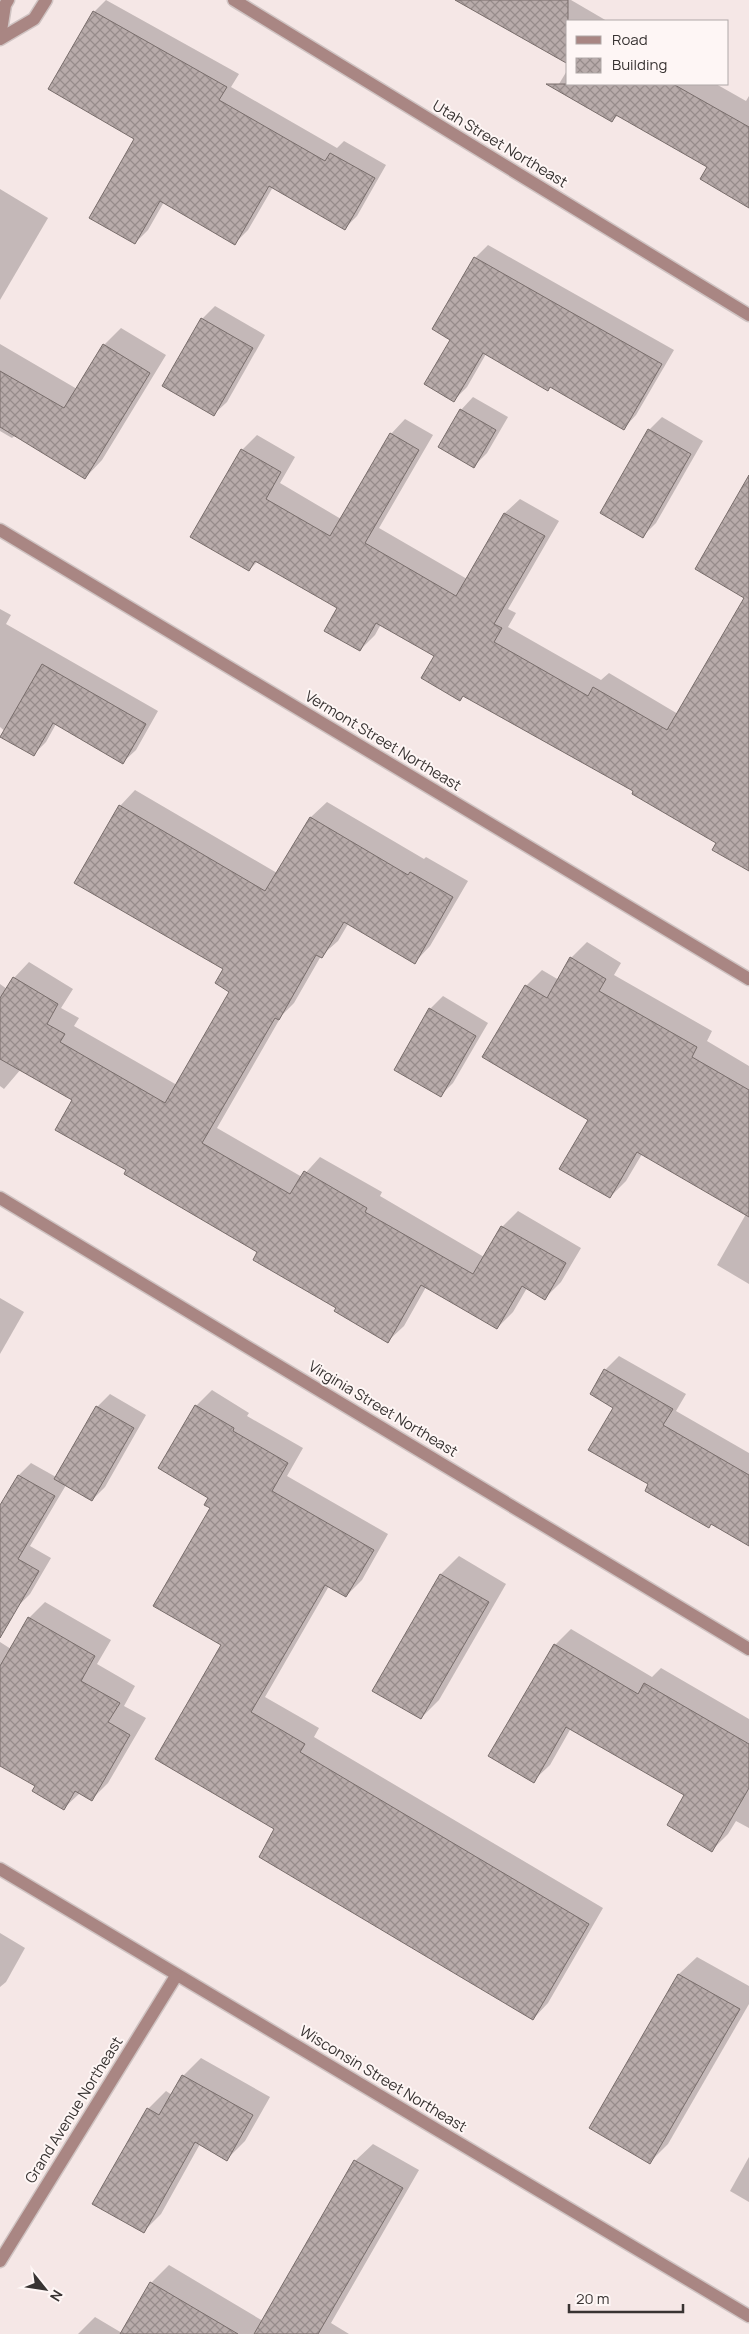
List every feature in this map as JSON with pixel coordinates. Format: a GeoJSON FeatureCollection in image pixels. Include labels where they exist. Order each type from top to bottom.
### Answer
{"type":"FeatureCollection","features":[{"type":"Feature","properties":{"kind":"street"},"geometry":{"type":"LineString","coordinates":[[0,38],[5,5],[8,0]]}},
{"type":"Feature","properties":{"kind":"street"},"geometry":{"type":"LineString","coordinates":[[0,38],[34,19],[46,0]]}},
{"type":"Feature","properties":{"kind":"street","name":"Utah Street Northeast"},"geometry":{"type":"LineString","coordinates":[[234,0],[749,315]]}},
{"type":"Feature","properties":{"kind":"street","name":"Vermont Street Northeast"},"geometry":{"type":"LineString","coordinates":[[0,530],[749,979]]}},
{"type":"Feature","properties":{"kind":"street","name":"Virginia Street Northeast"},"geometry":{"type":"LineString","coordinates":[[0,1198],[749,1649]]}},
{"type":"Feature","properties":{"kind":"street","name":"Wisconsin Street Northeast"},"geometry":{"type":"LineString","coordinates":[[0,1869],[176,1976],[749,2316]]}},
{"type":"Feature","properties":{"kind":"street","name":"Grand Avenue Northeast"},"geometry":{"type":"LineString","coordinates":[[0,2261],[176,1976]]}},
{"type":"Feature","properties":{"kind":"building"},"geometry":{"type":"Polygon","coordinates":[[[455,0],[568,0],[566,63],[455,0]]]}},
{"type":"Feature","properties":{"kind":"building"},"geometry":{"type":"Polygon","coordinates":[[[93,11],[227,87],[219,100],[325,161],[330,153],[375,178],[345,230],[269,186],[235,245],[160,201],[135,244],[89,218],[134,139],[48,89],[93,11]]]}},
{"type":"Feature","properties":{"kind":"building"},"geometry":{"type":"Polygon","coordinates":[[[546,84],[675,85],[749,127],[749,208],[700,179],[707,167],[616,115],[612,122],[546,84]]]}},
{"type":"Feature","properties":{"kind":"building"},"geometry":{"type":"Polygon","coordinates":[[[474,257],[662,364],[624,430],[550,387],[548,391],[483,353],[454,402],[424,384],[450,340],[432,329],[474,257]]]}},
{"type":"Feature","properties":{"kind":"building"},"geometry":{"type":"Polygon","coordinates":[[[201,318],[253,348],[214,416],[162,386],[201,318]]]}},
{"type":"Feature","properties":{"kind":"building"},"geometry":{"type":"Polygon","coordinates":[[[103,344],[150,373],[85,479],[0,427],[0,371],[64,408],[103,344]]]}},
{"type":"Feature","properties":{"kind":"building"},"geometry":{"type":"Polygon","coordinates":[[[460,409],[496,430],[474,468],[438,447],[460,409]]]}},
{"type":"Feature","properties":{"kind":"building"},"geometry":{"type":"Polygon","coordinates":[[[648,429],[691,454],[643,538],[600,513],[648,429]]]}},
{"type":"Feature","properties":{"kind":"building"},"geometry":{"type":"Polygon","coordinates":[[[390,433],[419,450],[365,543],[456,596],[504,513],[545,536],[494,624],[502,628],[494,642],[588,696],[593,687],[667,730],[744,598],[695,569],[749,475],[749,871],[712,850],[716,843],[632,794],[633,791],[463,696],[460,701],[421,678],[434,656],[376,623],[360,651],[324,631],[337,608],[255,561],[249,571],[190,537],[241,449],[281,472],[266,499],[330,536],[390,433]]]}},
{"type":"Feature","properties":{"kind":"building"},"geometry":{"type":"Polygon","coordinates":[[[42,664],[146,724],[123,764],[53,723],[34,756],[0,737],[42,664]]]}},
{"type":"Feature","properties":{"kind":"building"},"geometry":{"type":"Polygon","coordinates":[[[119,805],[265,891],[310,817],[408,875],[410,872],[453,897],[415,964],[344,922],[322,958],[316,955],[279,1020],[275,1018],[202,1143],[290,1194],[304,1171],[367,1208],[365,1212],[473,1274],[501,1226],[566,1263],[545,1300],[522,1286],[497,1329],[421,1285],[388,1343],[334,1311],[336,1308],[253,1260],[257,1252],[124,1174],[126,1170],[55,1130],[72,1100],[0,1059],[0,998],[13,977],[58,1004],[47,1024],[65,1034],[60,1042],[165,1103],[229,992],[215,983],[223,969],[74,883],[119,805]]]}},
{"type":"Feature","properties":{"kind":"building"},"geometry":{"type":"Polygon","coordinates":[[[570,957],[606,979],[599,991],[697,1047],[692,1057],[749,1090],[749,1217],[637,1152],[610,1198],[559,1169],[588,1120],[482,1057],[525,985],[547,998],[570,957]]]}},
{"type":"Feature","properties":{"kind":"building"},"geometry":{"type":"Polygon","coordinates":[[[429,1008],[476,1036],[441,1097],[394,1070],[429,1008]]]}},
{"type":"Feature","properties":{"kind":"building"},"geometry":{"type":"Polygon","coordinates":[[[604,1369],[673,1409],[663,1425],[749,1475],[749,1546],[711,1524],[709,1528],[645,1491],[648,1484],[588,1450],[613,1408],[590,1394],[604,1369]]]}},
{"type":"Feature","properties":{"kind":"building"},"geometry":{"type":"Polygon","coordinates":[[[195,1405],[234,1428],[233,1431],[288,1463],[272,1491],[374,1550],[346,1597],[325,1585],[251,1712],[305,1744],[300,1752],[589,1924],[533,2020],[259,1857],[274,1829],[155,1759],[221,1645],[153,1606],[210,1508],[204,1505],[208,1498],[158,1468],[195,1405]]]}},
{"type":"Feature","properties":{"kind":"building"},"geometry":{"type":"Polygon","coordinates":[[[96,1406],[134,1428],[92,1501],[54,1479],[96,1406]]]}},
{"type":"Feature","properties":{"kind":"building"},"geometry":{"type":"Polygon","coordinates":[[[18,1475],[55,1496],[18,1559],[39,1571],[0,1638],[0,1505],[18,1475]]]}},
{"type":"Feature","properties":{"kind":"building"},"geometry":{"type":"Polygon","coordinates":[[[440,1574],[489,1602],[421,1719],[372,1691],[440,1574]]]}},
{"type":"Feature","properties":{"kind":"building"},"geometry":{"type":"Polygon","coordinates":[[[28,1617],[95,1656],[81,1681],[120,1703],[108,1722],[130,1735],[92,1801],[75,1791],[64,1810],[32,1791],[35,1786],[0,1766],[0,1666],[28,1617]]]}},
{"type":"Feature","properties":{"kind":"building"},"geometry":{"type":"Polygon","coordinates":[[[554,1644],[638,1694],[644,1683],[749,1744],[749,1788],[712,1852],[667,1825],[684,1795],[566,1727],[534,1783],[488,1756],[554,1644]]]}},
{"type":"Feature","properties":{"kind":"building"},"geometry":{"type":"Polygon","coordinates":[[[678,1974],[740,2009],[650,2164],[589,2128],[678,1974]]]}},
{"type":"Feature","properties":{"kind":"building"},"geometry":{"type":"Polygon","coordinates":[[[182,2075],[253,2115],[227,2161],[195,2142],[144,2233],[92,2204],[147,2108],[159,2115],[182,2075]]]}},
{"type":"Feature","properties":{"kind":"building"},"geometry":{"type":"Polygon","coordinates":[[[354,2160],[403,2188],[318,2334],[254,2334],[354,2160]]]}},
{"type":"Feature","properties":{"kind":"building"},"geometry":{"type":"Polygon","coordinates":[[[150,2282],[238,2334],[120,2334],[150,2282]]]}}]}
